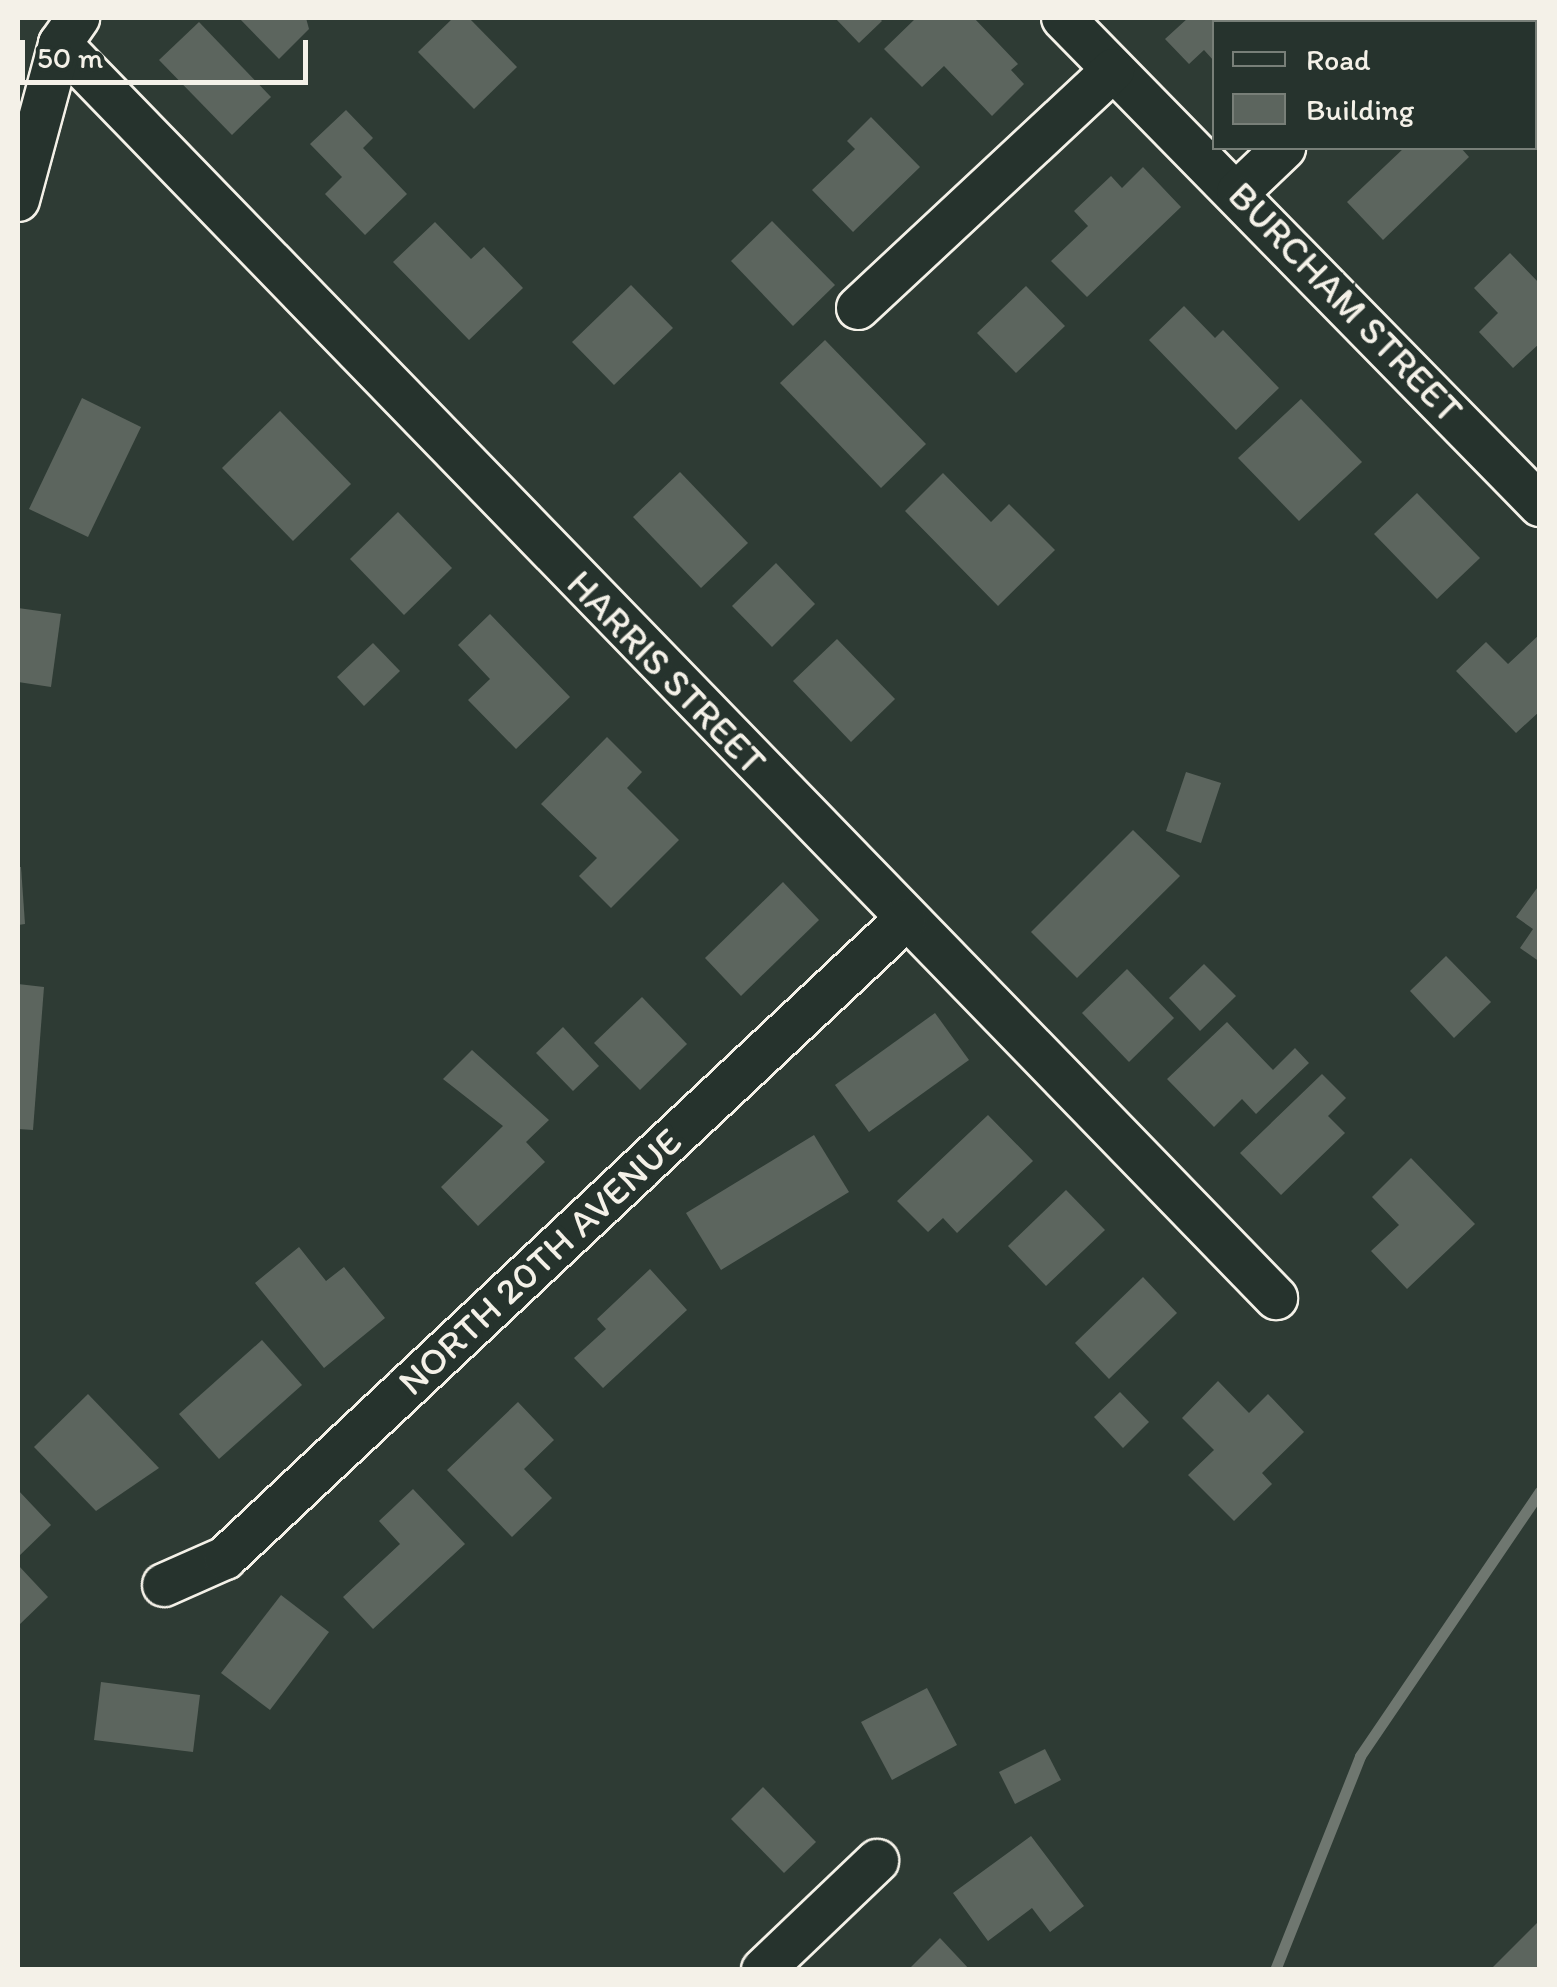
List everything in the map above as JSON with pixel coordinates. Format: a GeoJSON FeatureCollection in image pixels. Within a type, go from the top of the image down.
{"type":"FeatureCollection","features":[{"type":"Feature","properties":{"kind":"street","name":"BURCHAM STREET"},"geometry":{"type":"LineString","coordinates":[[1063,18],[1537,496]]}},
{"type":"Feature","properties":{"kind":"street"},"geometry":{"type":"LineString","coordinates":[[18,200],[69,31]]}},
{"type":"Feature","properties":{"kind":"street","name":"HARRIS STREET"},"geometry":{"type":"LineString","coordinates":[[69,31],[905,920],[1276,1298]]}},
{"type":"Feature","properties":{"kind":"street"},"geometry":{"type":"LineString","coordinates":[[858,308],[1113,70]]}},
{"type":"Feature","properties":{"kind":"street"},"geometry":{"type":"LineString","coordinates":[[1238,192],[1282,150]]}},
{"type":"Feature","properties":{"kind":"street","name":"NORTH 20TH AVENUE"},"geometry":{"type":"LineString","coordinates":[[164,1585],[225,1558],[905,920]]}},
{"type":"Feature","properties":{"kind":"street"},"geometry":{"type":"LineString","coordinates":[[762,1970],[876,1861]]}},
{"type":"Feature","properties":{"kind":"building"},"geometry":{"type":"Polygon","coordinates":[[[239,18],[306,18],[309,29],[279,59],[239,18]]]}},
{"type":"Feature","properties":{"kind":"building"},"geometry":{"type":"Polygon","coordinates":[[[453,18],[469,18],[517,67],[474,109],[418,52],[453,18]]]}},
{"type":"Feature","properties":{"kind":"building"},"geometry":{"type":"Polygon","coordinates":[[[835,18],[879,18],[882,21],[859,43],[835,18]]]}},
{"type":"Feature","properties":{"kind":"building"},"geometry":{"type":"Polygon","coordinates":[[[916,18],[974,18],[1018,64],[1011,70],[1024,84],[992,116],[944,66],[922,87],[884,49],[916,18]]]}},
{"type":"Feature","properties":{"kind":"building"},"geometry":{"type":"Polygon","coordinates":[[[1188,18],[1309,18],[1212,20],[1212,59],[1204,50],[1189,64],[1165,39],[1188,18]]]}},
{"type":"Feature","properties":{"kind":"building"},"geometry":{"type":"Polygon","coordinates":[[[199,22],[271,97],[232,135],[159,60],[199,22]]]}},
{"type":"Feature","properties":{"kind":"building"},"geometry":{"type":"Polygon","coordinates":[[[1540,29],[1537,94],[1537,32],[1540,29]]]}},
{"type":"Feature","properties":{"kind":"building"},"geometry":{"type":"Polygon","coordinates":[[[346,110],[373,138],[363,148],[407,194],[365,235],[325,194],[342,177],[310,144],[346,110]]]}},
{"type":"Feature","properties":{"kind":"building"},"geometry":{"type":"Polygon","coordinates":[[[871,117],[920,167],[853,232],[812,190],[855,149],[847,141],[871,117]]]}},
{"type":"Feature","properties":{"kind":"building"},"geometry":{"type":"Polygon","coordinates":[[[1402,150],[1463,150],[1469,157],[1383,240],[1347,202],[1402,150]]]}},
{"type":"Feature","properties":{"kind":"building"},"geometry":{"type":"Polygon","coordinates":[[[1143,167],[1181,207],[1087,297],[1051,261],[1088,226],[1074,211],[1111,176],[1122,188],[1143,167]]]}},
{"type":"Feature","properties":{"kind":"building"},"geometry":{"type":"Polygon","coordinates":[[[772,221],[835,285],[793,326],[731,261],[772,221]]]}},
{"type":"Feature","properties":{"kind":"building"},"geometry":{"type":"Polygon","coordinates":[[[435,222],[471,259],[484,247],[523,288],[469,340],[393,262],[435,222]]]}},
{"type":"Feature","properties":{"kind":"building"},"geometry":{"type":"Polygon","coordinates":[[[1510,253],[1540,284],[1540,343],[1513,368],[1479,332],[1498,313],[1474,288],[1510,253]]]}},
{"type":"Feature","properties":{"kind":"building"},"geometry":{"type":"Polygon","coordinates":[[[631,285],[673,328],[614,385],[572,342],[631,285]]]}},
{"type":"Feature","properties":{"kind":"building"},"geometry":{"type":"Polygon","coordinates":[[[1026,286],[1065,326],[1016,373],[977,333],[1026,286]]]}},
{"type":"Feature","properties":{"kind":"building"},"geometry":{"type":"Polygon","coordinates":[[[1184,306],[1215,338],[1223,330],[1279,388],[1236,430],[1149,340],[1184,306]]]}},
{"type":"Feature","properties":{"kind":"building"},"geometry":{"type":"Polygon","coordinates":[[[825,340],[926,444],[881,488],[780,383],[825,340]]]}},
{"type":"Feature","properties":{"kind":"building"},"geometry":{"type":"Polygon","coordinates":[[[82,398],[141,427],[88,537],[29,509],[82,398]]]}},
{"type":"Feature","properties":{"kind":"building"},"geometry":{"type":"Polygon","coordinates":[[[1301,399],[1362,462],[1299,521],[1238,458],[1301,399]]]}},
{"type":"Feature","properties":{"kind":"building"},"geometry":{"type":"Polygon","coordinates":[[[280,411],[351,484],[293,541],[222,468],[280,411]]]}},
{"type":"Feature","properties":{"kind":"building"},"geometry":{"type":"Polygon","coordinates":[[[680,472],[748,543],[701,588],[633,517],[680,472]]]}},
{"type":"Feature","properties":{"kind":"building"},"geometry":{"type":"Polygon","coordinates":[[[943,473],[991,522],[1009,504],[1055,550],[998,606],[905,511],[943,473]]]}},
{"type":"Feature","properties":{"kind":"building"},"geometry":{"type":"Polygon","coordinates":[[[1417,493],[1480,558],[1437,599],[1374,534],[1417,493]]]}},
{"type":"Feature","properties":{"kind":"building"},"geometry":{"type":"Polygon","coordinates":[[[398,512],[452,568],[404,615],[350,559],[398,512]]]}},
{"type":"Feature","properties":{"kind":"building"},"geometry":{"type":"Polygon","coordinates":[[[776,563],[815,604],[772,647],[732,606],[776,563]]]}},
{"type":"Feature","properties":{"kind":"building"},"geometry":{"type":"Polygon","coordinates":[[[18,608],[61,614],[51,687],[18,682],[18,608]]]}},
{"type":"Feature","properties":{"kind":"building"},"geometry":{"type":"Polygon","coordinates":[[[490,614],[570,697],[516,749],[468,700],[490,679],[458,645],[490,614]]]}},
{"type":"Feature","properties":{"kind":"building"},"geometry":{"type":"Polygon","coordinates":[[[1540,634],[1540,711],[1516,733],[1456,671],[1486,642],[1508,664],[1540,634]]]}},
{"type":"Feature","properties":{"kind":"building"},"geometry":{"type":"Polygon","coordinates":[[[837,639],[895,699],[851,742],[793,681],[837,639]]]}},
{"type":"Feature","properties":{"kind":"building"},"geometry":{"type":"Polygon","coordinates":[[[373,643],[400,671],[364,706],[337,677],[373,643]]]}},
{"type":"Feature","properties":{"kind":"building"},"geometry":{"type":"Polygon","coordinates":[[[607,737],[642,772],[627,788],[679,840],[611,908],[579,876],[597,858],[541,804],[607,737]]]}},
{"type":"Feature","properties":{"kind":"building"},"geometry":{"type":"Polygon","coordinates":[[[1186,772],[1221,783],[1201,843],[1166,831],[1186,772]]]}},
{"type":"Feature","properties":{"kind":"building"},"geometry":{"type":"Polygon","coordinates":[[[1133,830],[1180,876],[1077,978],[1031,932],[1133,830]]]}},
{"type":"Feature","properties":{"kind":"building"},"geometry":{"type":"Polygon","coordinates":[[[18,867],[25,924],[18,925],[18,867]]]}},
{"type":"Feature","properties":{"kind":"building"},"geometry":{"type":"Polygon","coordinates":[[[783,882],[819,920],[741,996],[705,958],[783,882]]]}},
{"type":"Feature","properties":{"kind":"building"},"geometry":{"type":"Polygon","coordinates":[[[1540,884],[1540,962],[1520,948],[1533,929],[1516,917],[1540,884]]]}},
{"type":"Feature","properties":{"kind":"building"},"geometry":{"type":"Polygon","coordinates":[[[1446,956],[1491,1002],[1454,1038],[1410,991],[1446,956]]]}},
{"type":"Feature","properties":{"kind":"building"},"geometry":{"type":"Polygon","coordinates":[[[1204,964],[1236,996],[1200,1031],[1169,998],[1204,964]]]}},
{"type":"Feature","properties":{"kind":"building"},"geometry":{"type":"Polygon","coordinates":[[[1127,969],[1174,1018],[1129,1062],[1082,1013],[1127,969]]]}},
{"type":"Feature","properties":{"kind":"building"},"geometry":{"type":"Polygon","coordinates":[[[18,984],[44,987],[33,1130],[18,1129],[18,984]]]}},
{"type":"Feature","properties":{"kind":"building"},"geometry":{"type":"Polygon","coordinates":[[[642,997],[687,1044],[640,1090],[594,1043],[642,997]]]}},
{"type":"Feature","properties":{"kind":"building"},"geometry":{"type":"Polygon","coordinates":[[[935,1013],[969,1060],[869,1132],[835,1085],[935,1013]]]}},
{"type":"Feature","properties":{"kind":"building"},"geometry":{"type":"Polygon","coordinates":[[[1227,1022],[1273,1070],[1295,1048],[1309,1063],[1256,1114],[1242,1099],[1214,1127],[1167,1079],[1227,1022]]]}},
{"type":"Feature","properties":{"kind":"building"},"geometry":{"type":"Polygon","coordinates":[[[563,1027],[599,1066],[573,1091],[536,1053],[563,1027]]]}},
{"type":"Feature","properties":{"kind":"building"},"geometry":{"type":"Polygon","coordinates":[[[472,1050],[549,1120],[526,1142],[545,1162],[478,1226],[441,1187],[503,1126],[443,1079],[472,1050]]]}},
{"type":"Feature","properties":{"kind":"building"},"geometry":{"type":"Polygon","coordinates":[[[1322,1074],[1346,1098],[1328,1116],[1345,1133],[1281,1195],[1240,1153],[1322,1074]]]}},
{"type":"Feature","properties":{"kind":"building"},"geometry":{"type":"Polygon","coordinates":[[[988,1115],[1033,1161],[957,1233],[943,1218],[928,1232],[897,1201],[988,1115]]]}},
{"type":"Feature","properties":{"kind":"building"},"geometry":{"type":"Polygon","coordinates":[[[814,1135],[849,1192],[721,1270],[686,1213],[814,1135]]]}},
{"type":"Feature","properties":{"kind":"building"},"geometry":{"type":"Polygon","coordinates":[[[1411,1158],[1475,1224],[1407,1289],[1371,1251],[1399,1225],[1372,1197],[1411,1158]]]}},
{"type":"Feature","properties":{"kind":"building"},"geometry":{"type":"Polygon","coordinates":[[[1066,1190],[1105,1230],[1046,1286],[1008,1246],[1066,1190]]]}},
{"type":"Feature","properties":{"kind":"building"},"geometry":{"type":"Polygon","coordinates":[[[299,1247],[326,1281],[344,1267],[385,1318],[324,1368],[255,1283],[299,1247]]]}},
{"type":"Feature","properties":{"kind":"building"},"geometry":{"type":"Polygon","coordinates":[[[650,1269],[687,1310],[603,1388],[574,1358],[606,1329],[597,1319],[650,1269]]]}},
{"type":"Feature","properties":{"kind":"building"},"geometry":{"type":"Polygon","coordinates":[[[1143,1277],[1177,1313],[1109,1379],[1075,1343],[1143,1277]]]}},
{"type":"Feature","properties":{"kind":"building"},"geometry":{"type":"Polygon","coordinates":[[[262,1340],[302,1385],[219,1459],[179,1414],[262,1340]]]}},
{"type":"Feature","properties":{"kind":"building"},"geometry":{"type":"Polygon","coordinates":[[[1218,1381],[1249,1413],[1268,1394],[1304,1432],[1262,1473],[1272,1484],[1234,1521],[1188,1475],[1214,1450],[1182,1418],[1218,1381]]]}},
{"type":"Feature","properties":{"kind":"building"},"geometry":{"type":"Polygon","coordinates":[[[1120,1392],[1149,1422],[1123,1448],[1094,1417],[1120,1392]]]}},
{"type":"Feature","properties":{"kind":"building"},"geometry":{"type":"Polygon","coordinates":[[[88,1394],[159,1468],[96,1511],[34,1447],[88,1394]]]}},
{"type":"Feature","properties":{"kind":"building"},"geometry":{"type":"Polygon","coordinates":[[[518,1402],[554,1440],[524,1469],[552,1498],[512,1537],[447,1470],[518,1402]]]}},
{"type":"Feature","properties":{"kind":"building"},"geometry":{"type":"Polygon","coordinates":[[[413,1489],[465,1544],[373,1629],[343,1597],[400,1544],[379,1521],[413,1489]]]}},
{"type":"Feature","properties":{"kind":"building"},"geometry":{"type":"Polygon","coordinates":[[[18,1490],[51,1525],[18,1557],[18,1490]]]}},
{"type":"Feature","properties":{"kind":"building"},"geometry":{"type":"Polygon","coordinates":[[[18,1565],[48,1597],[18,1626],[18,1565]]]}},
{"type":"Feature","properties":{"kind":"building"},"geometry":{"type":"Polygon","coordinates":[[[281,1595],[329,1632],[270,1710],[221,1673],[281,1595]]]}},
{"type":"Feature","properties":{"kind":"building"},"geometry":{"type":"Polygon","coordinates":[[[101,1682],[200,1695],[193,1752],[94,1740],[101,1682]]]}},
{"type":"Feature","properties":{"kind":"building"},"geometry":{"type":"Polygon","coordinates":[[[927,1688],[957,1745],[892,1780],[861,1722],[927,1688]]]}},
{"type":"Feature","properties":{"kind":"building"},"geometry":{"type":"Polygon","coordinates":[[[1045,1749],[1061,1780],[1015,1804],[999,1772],[1045,1749]]]}},
{"type":"Feature","properties":{"kind":"building"},"geometry":{"type":"Polygon","coordinates":[[[763,1787],[816,1842],[784,1873],[731,1819],[763,1787]]]}},
{"type":"Feature","properties":{"kind":"building"},"geometry":{"type":"Polygon","coordinates":[[[1031,1836],[1084,1906],[1050,1932],[1032,1908],[988,1941],[953,1893],[1031,1836]]]}},
{"type":"Feature","properties":{"kind":"building"},"geometry":{"type":"Polygon","coordinates":[[[1540,1920],[1540,1970],[1490,1970],[1540,1920]]]}},
{"type":"Feature","properties":{"kind":"building"},"geometry":{"type":"Polygon","coordinates":[[[940,1938],[970,1970],[908,1970],[940,1938]]]}},
{"type":"Feature","properties":{"kind":"waterway"},"geometry":{"type":"LineString","coordinates":[[1275,1970],[1360,1756],[1540,1491]]}}]}
